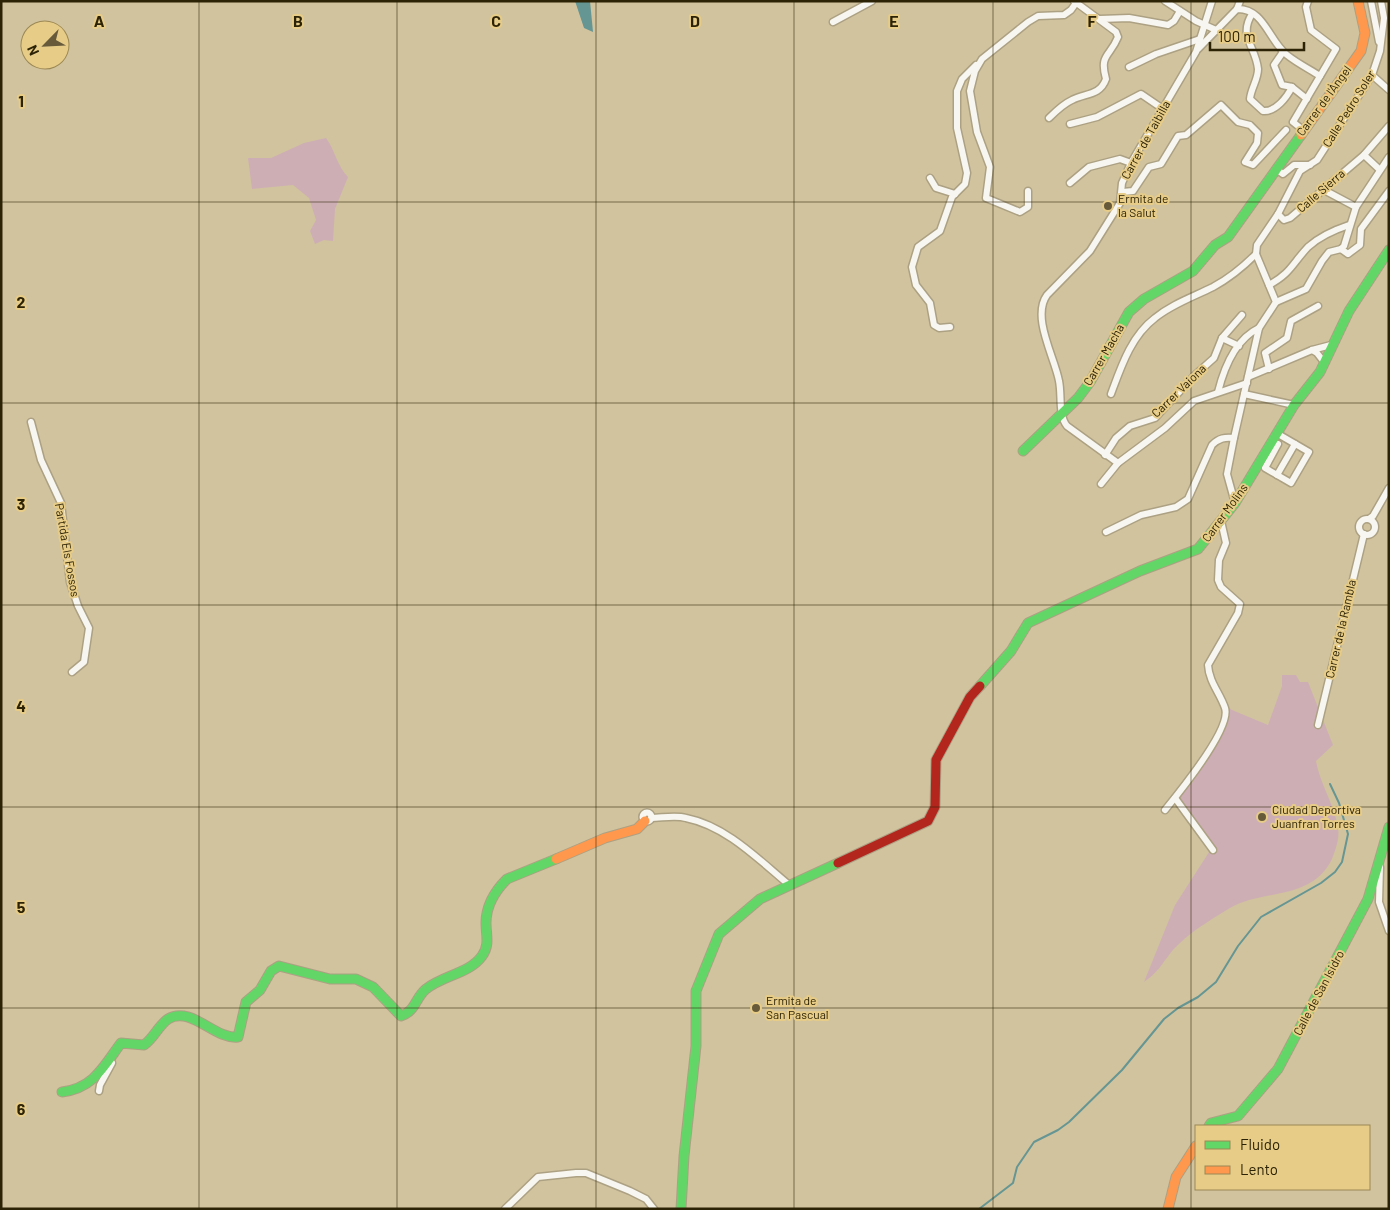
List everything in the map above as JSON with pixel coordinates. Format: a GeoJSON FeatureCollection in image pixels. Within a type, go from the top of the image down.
{"type":"FeatureCollection","features":[{"type":"Feature","properties":{"kind":"street"},"geometry":{"type":"LineString","coordinates":[[833,22],[872,1]]}},
{"type":"Feature","properties":{"kind":"street"},"geometry":{"type":"LineString","coordinates":[[1165,1],[1196,21],[1216,30]]}},
{"type":"Feature","properties":{"kind":"street"},"geometry":{"type":"LineString","coordinates":[[1196,52],[1212,1]]}},
{"type":"Feature","properties":{"kind":"street"},"geometry":{"type":"LineString","coordinates":[[1196,52],[1237,9],[1240,1]]}},
{"type":"Feature","properties":{"kind":"street"},"geometry":{"type":"LineString","coordinates":[[1303,130],[1293,122],[1336,49],[1311,30],[1306,7],[1308,1]]}},
{"type":"Feature","properties":{"kind":"street","name":"Carrer de l'Àngel"},"geometry":{"type":"LineString","coordinates":[[1193,272],[1215,245],[1228,237],[1364,45],[1363,23],[1358,1]]}},
{"type":"Feature","properties":{"kind":"street"},"geometry":{"type":"LineString","coordinates":[[1371,1],[1380,51]]}},
{"type":"Feature","properties":{"kind":"street"},"geometry":{"type":"LineString","coordinates":[[1381,1],[1384,18]]}},
{"type":"Feature","properties":{"kind":"street"},"geometry":{"type":"LineString","coordinates":[[950,327],[939,328],[934,325],[930,303],[916,285],[912,267],[918,247],[940,231],[954,194],[966,184],[967,173],[957,128],[958,84],[982,59],[1034,18],[1044,15],[1064,15],[1071,10],[1075,2],[1100,19],[1118,35],[1117,40],[1103,58],[1105,83],[1096,92],[1074,98],[1049,118]]}},
{"type":"Feature","properties":{"kind":"street"},"geometry":{"type":"LineString","coordinates":[[1384,18],[1389,8]]}},
{"type":"Feature","properties":{"kind":"street"},"geometry":{"type":"LineString","coordinates":[[1237,9],[1246,9],[1261,20],[1283,52],[1320,76]]}},
{"type":"Feature","properties":{"kind":"street"},"geometry":{"type":"LineString","coordinates":[[1100,19],[1129,18],[1168,25],[1174,21],[1180,10]]}},
{"type":"Feature","properties":{"kind":"street"},"geometry":{"type":"LineString","coordinates":[[1252,14],[1246,24],[1246,30],[1257,61],[1258,72],[1250,99],[1263,111],[1269,111],[1282,102],[1292,87]]}},
{"type":"Feature","properties":{"kind":"street","name":"Calle Pedro Soler"},"geometry":{"type":"LineString","coordinates":[[1278,214],[1300,172],[1317,160],[1372,75],[1380,51],[1384,18]]}},
{"type":"Feature","properties":{"kind":"street"},"geometry":{"type":"LineString","coordinates":[[1130,67],[1156,54],[1200,39]]}},
{"type":"Feature","properties":{"kind":"street","name":"Carrer de Taibilla"},"geometry":{"type":"LineString","coordinates":[[1063,414],[1060,382],[1044,332],[1042,304],[1046,295],[1090,251],[1120,203],[1123,192],[1122,183],[1131,163],[1196,52]]}},
{"type":"Feature","properties":{"kind":"street"},"geometry":{"type":"LineString","coordinates":[[1283,52],[1274,65],[1282,85],[1292,87],[1307,99]]}},
{"type":"Feature","properties":{"kind":"street"},"geometry":{"type":"LineString","coordinates":[[982,59],[975,71],[970,91],[977,132],[990,167],[986,198],[1024,212],[1028,208],[1028,191]]}},
{"type":"Feature","properties":{"kind":"street"},"geometry":{"type":"LineString","coordinates":[[1372,75],[1389,90]]}},
{"type":"Feature","properties":{"kind":"street"},"geometry":{"type":"LineString","coordinates":[[1070,124],[1097,117],[1141,94],[1163,109]]}},
{"type":"Feature","properties":{"kind":"street"},"geometry":{"type":"LineString","coordinates":[[1123,192],[1133,191],[1149,167],[1161,164],[1178,136],[1186,135],[1221,105],[1238,122],[1250,125],[1258,133],[1257,142],[1245,162],[1254,165],[1286,130]]}},
{"type":"Feature","properties":{"kind":"street","name":"Calle Sierra"},"geometry":{"type":"LineString","coordinates":[[1278,214],[1284,220],[1290,218],[1364,155],[1389,126]]}},
{"type":"Feature","properties":{"kind":"street"},"geometry":{"type":"LineString","coordinates":[[1364,155],[1380,170]]}},
{"type":"Feature","properties":{"kind":"street"},"geometry":{"type":"LineString","coordinates":[[1235,503],[1227,474],[1259,328],[1276,302],[1306,289],[1329,252],[1341,249],[1346,242],[1356,207],[1389,157]]}},
{"type":"Feature","properties":{"kind":"street"},"geometry":{"type":"LineString","coordinates":[[1070,183],[1089,167],[1120,159],[1131,163]]}},
{"type":"Feature","properties":{"kind":"street"},"geometry":{"type":"LineString","coordinates":[[1276,169],[1283,174],[1294,165],[1310,165]]}},
{"type":"Feature","properties":{"kind":"street"},"geometry":{"type":"LineString","coordinates":[[930,178],[936,188],[954,194]]}},
{"type":"Feature","properties":{"kind":"street"},"geometry":{"type":"LineString","coordinates":[[1324,190],[1356,207]]}},
{"type":"Feature","properties":{"kind":"street"},"geometry":{"type":"LineString","coordinates":[[1341,249],[1348,254],[1360,245],[1361,229],[1389,191]]}},
{"type":"Feature","properties":{"kind":"street"},"geometry":{"type":"LineString","coordinates":[[1276,302],[1256,254],[1257,245],[1278,214]]}},
{"type":"Feature","properties":{"kind":"street"},"geometry":{"type":"LineString","coordinates":[[1269,285],[1285,276],[1308,247],[1326,234],[1350,225]]}},
{"type":"Feature","properties":{"kind":"street","name":"Carrer Molins"},"geometry":{"type":"LineString","coordinates":[[680,1209],[696,1046],[696,991],[719,934],[760,899],[788,884],[889,841],[928,821],[935,807],[936,760],[947,736],[970,697],[1010,651],[1028,623],[1140,571],[1198,549],[1235,503],[1278,434],[1294,404],[1320,372],[1331,344],[1349,311],[1389,250]]}},
{"type":"Feature","properties":{"kind":"street","name":"Carrer Macha"},"geometry":{"type":"LineString","coordinates":[[1111,394],[1125,358],[1139,334],[1154,318],[1182,300],[1214,286],[1256,254]]}},
{"type":"Feature","properties":{"kind":"street","name":"Carrer Macha"},"geometry":{"type":"LineString","coordinates":[[1024,451],[1063,414],[1090,382],[1129,312],[1144,299],[1193,272]]}},
{"type":"Feature","properties":{"kind":"street"},"geometry":{"type":"LineString","coordinates":[[1268,369],[1265,353],[1287,338],[1291,321],[1318,306]]}},
{"type":"Feature","properties":{"kind":"street","name":"Carrer Vaiona"},"geometry":{"type":"LineString","coordinates":[[1105,455],[1116,438],[1130,426],[1155,418],[1195,375],[1214,358],[1222,338],[1242,315]]}},
{"type":"Feature","properties":{"kind":"street","name":"Carrer Vaiona"},"geometry":{"type":"LineString","coordinates":[[1218,392],[1227,363],[1251,332],[1259,328]]}},
{"type":"Feature","properties":{"kind":"street"},"geometry":{"type":"LineString","coordinates":[[1222,338],[1239,346]]}},
{"type":"Feature","properties":{"kind":"street","name":"Carrer Vaiona"},"geometry":{"type":"LineString","coordinates":[[1101,484],[1118,463],[1165,428],[1194,400],[1218,392],[1312,350],[1331,344]]}},
{"type":"Feature","properties":{"kind":"street"},"geometry":{"type":"LineString","coordinates":[[1312,350],[1324,362]]}},
{"type":"Feature","properties":{"kind":"street"},"geometry":{"type":"LineString","coordinates":[[1244,394],[1294,404]]}},
{"type":"Feature","properties":{"kind":"street"},"geometry":{"type":"LineString","coordinates":[[1063,414],[1063,421],[1066,426],[1118,463]]}},
{"type":"Feature","properties":{"kind":"street","name":"Partida Els Fossos"},"geometry":{"type":"LineString","coordinates":[[31,422],[41,460],[61,503],[70,582],[78,606],[89,628],[84,662],[72,672]]}},
{"type":"Feature","properties":{"kind":"street"},"geometry":{"type":"LineString","coordinates":[[1278,434],[1309,452],[1290,484],[1265,467],[1278,444]]}},
{"type":"Feature","properties":{"kind":"street"},"geometry":{"type":"LineString","coordinates":[[1106,532],[1142,515],[1176,507],[1188,499],[1212,444],[1225,437],[1234,438]]}},
{"type":"Feature","properties":{"kind":"street"},"geometry":{"type":"LineString","coordinates":[[1276,475],[1295,444]]}},
{"type":"Feature","properties":{"kind":"street"},"geometry":{"type":"LineString","coordinates":[[1372,520],[1363,520],[1360,524],[1359,529],[1364,534],[1374,531],[1372,520],[1389,488]]}},
{"type":"Feature","properties":{"kind":"street"},"geometry":{"type":"LineString","coordinates":[[1165,810],[1193,776],[1226,718],[1226,709],[1208,673],[1208,666],[1238,613],[1240,604],[1220,587],[1218,580],[1219,560],[1226,543],[1221,521]]}},
{"type":"Feature","properties":{"kind":"street","name":"Carrer de la Rambla"},"geometry":{"type":"LineString","coordinates":[[1318,725],[1364,534]]}},
{"type":"Feature","properties":{"kind":"street"},"geometry":{"type":"LineString","coordinates":[[1175,798],[1213,850]]}},
{"type":"Feature","properties":{"kind":"street"},"geometry":{"type":"LineString","coordinates":[[99,1091],[114,1051],[121,1043],[138,1046],[145,1045],[160,1025],[179,1015],[203,1022],[226,1038],[238,1037],[246,1002],[260,990],[271,971],[279,966],[330,979],[356,979],[373,987],[401,1016],[408,1015],[416,1008],[424,990],[476,962],[486,950],[488,944],[485,914],[487,906],[498,886],[507,879],[605,838],[637,829],[648,820],[685,817],[720,831],[737,842],[788,884]]}},
{"type":"Feature","properties":{"kind":"street","name":"Calle de San Isidro"},"geometry":{"type":"LineString","coordinates":[[1210,1125],[1211,1123],[1238,1116],[1278,1069],[1368,900],[1389,827]]}},
{"type":"Feature","properties":{"kind":"street"},"geometry":{"type":"LineString","coordinates":[[1380,856],[1379,902],[1389,931]]}},
{"type":"Feature","properties":{"kind":"street"},"geometry":{"type":"LineString","coordinates":[[62,1092],[78,1089],[112,1059]]}},
{"type":"Feature","properties":{"kind":"street"},"geometry":{"type":"LineString","coordinates":[[1168,1209],[1176,1177],[1195,1148]]}},
{"type":"Feature","properties":{"kind":"street"},"geometry":{"type":"LineString","coordinates":[[505,1209],[538,1176],[586,1173],[646,1199],[654,1209]]}},
{"type":"Feature","properties":{"kind":"shaded area"},"geometry":{"type":"Polygon","coordinates":[[[326,138],[341,168],[348,177],[335,209],[333,241],[324,240],[315,244],[310,231],[316,220],[309,198],[293,185],[252,189],[248,158],[271,158],[304,143],[326,138]]]}},
{"type":"Feature","properties":{"kind":"shaded area","name":"Ciudad Deportiva Juanfran Torres"},"geometry":{"type":"Polygon","coordinates":[[[1282,675],[1296,675],[1300,682],[1308,682],[1333,745],[1316,761],[1337,821],[1338,840],[1332,859],[1323,872],[1312,882],[1286,892],[1243,902],[1204,924],[1185,938],[1156,972],[1144,982],[1175,905],[1213,846],[1178,799],[1180,794],[1193,782],[1193,777],[1216,742],[1225,705],[1232,710],[1268,725],[1282,686],[1282,675]]]}},
{"type":"Feature","properties":{"kind":"water"},"geometry":{"type":"Polygon","coordinates":[[[575,1],[590,1],[593,32],[584,28],[575,1]]]}},
{"type":"Feature","properties":{"kind":"waterway"},"geometry":{"type":"LineString","coordinates":[[979,1209],[1013,1183],[1017,1167],[1034,1142],[1069,1122],[1122,1070],[1164,1019],[1178,1008],[1198,997],[1216,982],[1238,946],[1261,917],[1321,883],[1335,872],[1342,862],[1348,834],[1339,803],[1330,784]]}},
{"type":"Feature","properties":{"kind":"traffic: fast"},"geometry":{"type":"LineString","coordinates":[[1023,451],[1078,398],[1090,382],[1129,312],[1144,299],[1193,271],[1215,245],[1228,237],[1301,135]]}},
{"type":"Feature","properties":{"kind":"traffic: fast"},"geometry":{"type":"LineString","coordinates":[[980,686],[1011,651],[1028,623],[1140,571],[1198,549],[1235,503],[1294,405],[1320,372],[1349,311],[1389,250]]}},
{"type":"Feature","properties":{"kind":"traffic: fast"},"geometry":{"type":"LineString","coordinates":[[1210,1125],[1211,1123],[1238,1116],[1278,1069],[1368,899],[1389,827]]}},
{"type":"Feature","properties":{"kind":"traffic: fast"},"geometry":{"type":"LineString","coordinates":[[62,1092],[73,1090],[90,1081],[103,1068],[121,1043],[144,1045],[168,1019],[177,1016],[194,1019],[229,1037],[238,1037],[246,1002],[260,990],[271,971],[279,966],[330,979],[356,979],[373,987],[401,1016],[406,1014],[413,1008],[426,989],[440,980],[470,967],[482,956],[487,944],[486,916],[489,904],[495,893],[507,879],[556,859]]}},
{"type":"Feature","properties":{"kind":"traffic: fast"},"geometry":{"type":"LineString","coordinates":[[681,1209],[684,1156],[696,1046],[696,991],[719,934],[760,899],[838,863]]}},
{"type":"Feature","properties":{"kind":"traffic: slow"},"geometry":{"type":"LineString","coordinates":[[1301,135],[1361,51],[1365,33],[1358,1]]}},
{"type":"Feature","properties":{"kind":"traffic: slow"},"geometry":{"type":"LineString","coordinates":[[556,859],[605,838],[637,829],[645,821]]}},
{"type":"Feature","properties":{"kind":"traffic: slow"},"geometry":{"type":"LineString","coordinates":[[1168,1209],[1176,1177],[1195,1148]]}},
{"type":"Feature","properties":{"kind":"traffic: jam"},"geometry":{"type":"LineString","coordinates":[[838,863],[928,821],[935,807],[936,760],[970,697],[980,686]]}},
{"type":"Feature","properties":{"kind":"place","name":"Ermita de la Salut"},"geometry":{"type":"Point","coordinates":[1108,206]}},
{"type":"Feature","properties":{"kind":"place","name":"Ciudad Deportiva Juanfran Torres"},"geometry":{"type":"Point","coordinates":[1262,817]}},
{"type":"Feature","properties":{"kind":"place","name":"Ermita de San Pascual"},"geometry":{"type":"Point","coordinates":[756,1008]}}]}
